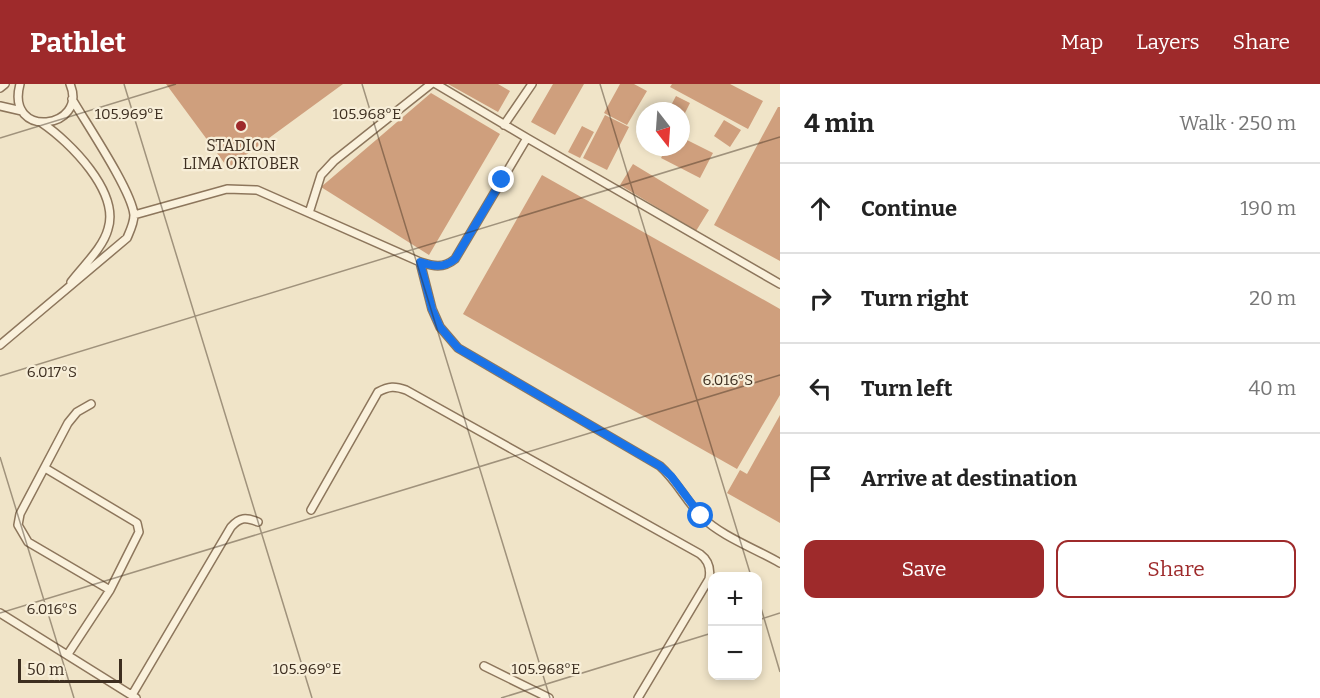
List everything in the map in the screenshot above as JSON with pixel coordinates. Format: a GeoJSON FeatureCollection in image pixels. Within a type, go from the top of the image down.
{"type":"FeatureCollection","features":[{"type":"Feature","properties":{"kind":"lane"},"geometry":{"type":"LineString","coordinates":[[0,88],[5,84]]}},
{"type":"Feature","properties":{"kind":"lane"},"geometry":{"type":"LineString","coordinates":[[20,84],[17,94],[22,111]]}},
{"type":"Feature","properties":{"kind":"lane"},"geometry":{"type":"LineString","coordinates":[[0,345],[127,238],[132,226],[134,215],[124,189],[72,99],[70,84]]}},
{"type":"Feature","properties":{"kind":"lane"},"geometry":{"type":"LineString","coordinates":[[309,213],[321,175],[327,168],[431,84]]}},
{"type":"Feature","properties":{"kind":"lane"},"geometry":{"type":"LineString","coordinates":[[436,84],[780,284]]}},
{"type":"Feature","properties":{"kind":"lane"},"geometry":{"type":"LineString","coordinates":[[504,125],[532,84]]}},
{"type":"Feature","properties":{"kind":"lane"},"geometry":{"type":"LineString","coordinates":[[42,123],[54,121],[63,116],[69,109],[72,99]]}},
{"type":"Feature","properties":{"kind":"lane"},"geometry":{"type":"LineString","coordinates":[[0,106],[22,111],[64,139],[96,179],[108,200],[111,214],[103,241],[60,296]]}},
{"type":"Feature","properties":{"kind":"lane"},"geometry":{"type":"LineString","coordinates":[[134,215],[227,189],[257,190],[420,262],[439,266],[449,264],[455,259],[527,138]]}},
{"type":"Feature","properties":{"kind":"lane"},"geometry":{"type":"LineString","coordinates":[[420,262],[432,309],[440,327],[458,348],[660,466],[671,476],[701,516],[712,525],[780,563]]}},
{"type":"Feature","properties":{"kind":"lane"},"geometry":{"type":"LineString","coordinates":[[311,510],[378,392],[395,386],[406,390],[700,554],[710,568],[709,579],[638,698]]}},
{"type":"Feature","properties":{"kind":"lane"},"geometry":{"type":"LineString","coordinates":[[92,404],[70,419],[18,519],[18,525],[28,542],[110,590]]}},
{"type":"Feature","properties":{"kind":"lane"},"geometry":{"type":"LineString","coordinates":[[45,468],[137,523],[139,532],[110,590],[68,654]]}},
{"type":"Feature","properties":{"kind":"lane"},"geometry":{"type":"LineString","coordinates":[[0,613],[134,697],[231,527],[239,519],[248,518],[258,522]]}},
{"type":"Feature","properties":{"kind":"lane"},"geometry":{"type":"LineString","coordinates":[[484,666],[549,698]]}},
{"type":"Feature","properties":{"kind":"building","name":"STADION LIMA OKTOBER"},"geometry":{"type":"Polygon","coordinates":[[[166,84],[343,84],[228,168],[166,84]]]}},
{"type":"Feature","properties":{"kind":"building"},"geometry":{"type":"Polygon","coordinates":[[[448,84],[498,84],[510,91],[498,112],[448,84]]]}},
{"type":"Feature","properties":{"kind":"building"},"geometry":{"type":"Polygon","coordinates":[[[553,84],[584,84],[555,135],[531,122],[553,84]]]}},
{"type":"Feature","properties":{"kind":"building"},"geometry":{"type":"Polygon","coordinates":[[[620,84],[634,84],[647,91],[641,102],[636,102],[636,110],[627,125],[604,113],[620,84]]]}},
{"type":"Feature","properties":{"kind":"building"},"geometry":{"type":"Polygon","coordinates":[[[672,84],[730,84],[763,101],[748,129],[670,87],[672,84]]]}},
{"type":"Feature","properties":{"kind":"building"},"geometry":{"type":"Polygon","coordinates":[[[431,93],[500,134],[429,255],[321,187],[431,93]]]}},
{"type":"Feature","properties":{"kind":"building"},"geometry":{"type":"Polygon","coordinates":[[[676,96],[688,102],[673,102],[676,96]]]}},
{"type":"Feature","properties":{"kind":"building"},"geometry":{"type":"Polygon","coordinates":[[[780,107],[780,261],[714,225],[780,107]]]}},
{"type":"Feature","properties":{"kind":"building"},"geometry":{"type":"Polygon","coordinates":[[[605,115],[629,127],[607,170],[583,158],[605,115]]]}},
{"type":"Feature","properties":{"kind":"building"},"geometry":{"type":"Polygon","coordinates":[[[724,120],[741,130],[730,147],[714,136],[724,120]]]}},
{"type":"Feature","properties":{"kind":"building"},"geometry":{"type":"Polygon","coordinates":[[[582,126],[594,132],[580,158],[568,152],[582,126]]]}},
{"type":"Feature","properties":{"kind":"building"},"geometry":{"type":"Polygon","coordinates":[[[690,142],[713,153],[700,178],[661,158],[662,156],[690,156],[690,142]]]}},
{"type":"Feature","properties":{"kind":"building"},"geometry":{"type":"Polygon","coordinates":[[[633,164],[709,210],[696,231],[620,185],[633,164]]]}},
{"type":"Feature","properties":{"kind":"building"},"geometry":{"type":"Polygon","coordinates":[[[542,175],[780,309],[780,395],[737,469],[463,314],[542,175]]]}},
{"type":"Feature","properties":{"kind":"building"},"geometry":{"type":"Polygon","coordinates":[[[780,415],[780,523],[727,493],[740,470],[747,474],[780,415]]]}},
{"type":"Feature","properties":{"kind":"place","name":"STADION LIMA OKTOBER"},"geometry":{"type":"Point","coordinates":[241,126]}},
{"type":"Feature","properties":{"kind":"route"},"geometry":{"type":"LineString","coordinates":[[502,180],[455,259],[449,264],[439,266],[420,262],[432,309],[440,327],[458,348],[660,466],[671,476],[701,516]]}}]}
